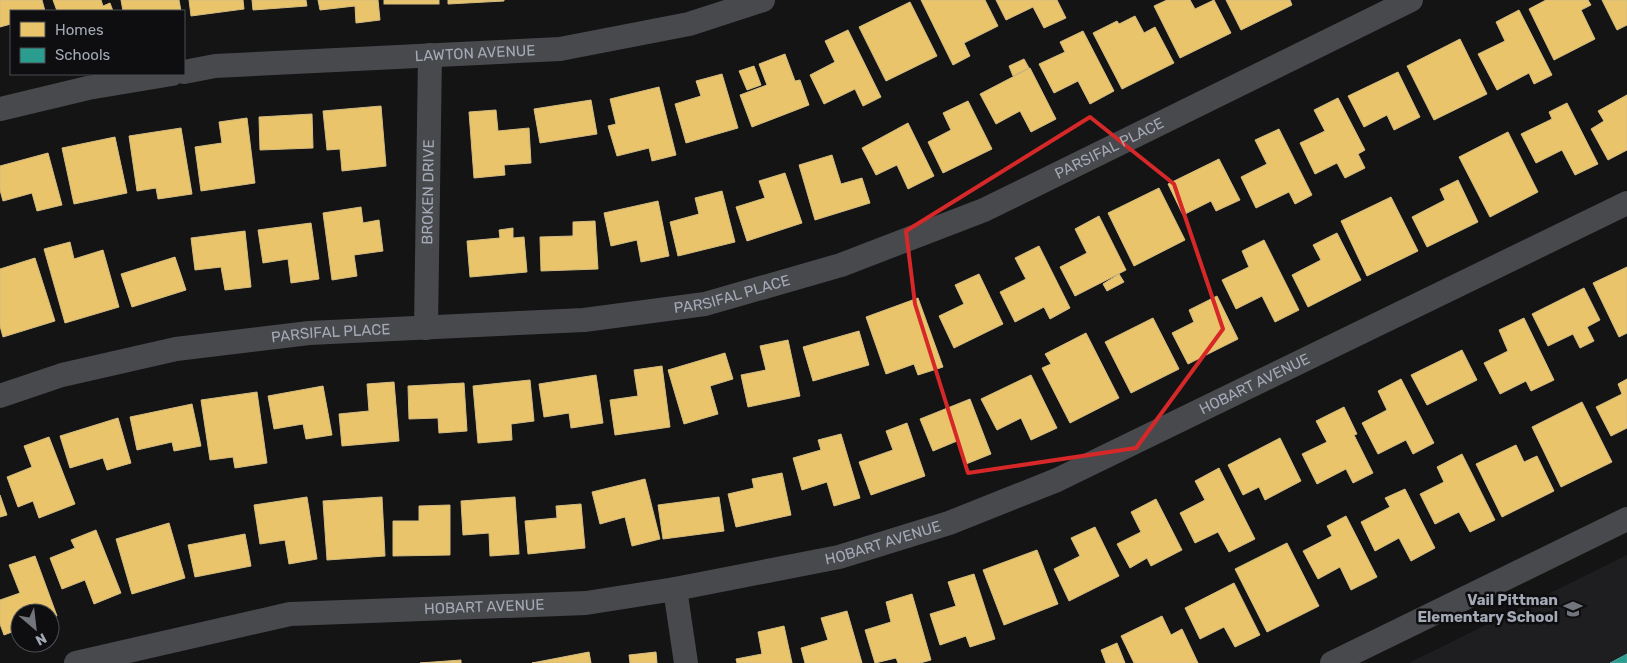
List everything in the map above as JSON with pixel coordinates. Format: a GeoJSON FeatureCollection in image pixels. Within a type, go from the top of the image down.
{"type":"FeatureCollection","features":[{"type":"Feature","properties":{"kind":"street","name":"LAWTON AVENUE"},"geometry":{"type":"LineString","coordinates":[[185,72],[215,66],[560,49],[688,24],[763,0]]}},
{"type":"Feature","properties":{"kind":"street","name":"PARSIFAL PLACE"},"geometry":{"type":"LineString","coordinates":[[0,396],[62,375],[176,349],[309,333],[584,320],[705,304],[841,265],[984,210],[1411,0]]}},
{"type":"Feature","properties":{"kind":"street","name":"BROKEN DRIVE"},"geometry":{"type":"LineString","coordinates":[[426,328],[430,55]]}},
{"type":"Feature","properties":{"kind":"street"},"geometry":{"type":"LineString","coordinates":[[0,109],[88,88],[166,75]]}},
{"type":"Feature","properties":{"kind":"street","name":"HOBART AVENUE"},"geometry":{"type":"LineString","coordinates":[[76,663],[290,614],[586,603],[675,589],[839,557],[949,523],[1057,480],[1627,202]]}},
{"type":"Feature","properties":{"kind":"street"},"geometry":{"type":"LineString","coordinates":[[1332,663],[1627,519]]}},
{"type":"Feature","properties":{"kind":"street"},"geometry":{"type":"LineString","coordinates":[[675,589],[686,663]]}},
{"type":"Feature","properties":{"kind":"highlighted area"},"geometry":{"type":"Polygon","coordinates":[[[1090,117],[1174,184],[1223,329],[1136,448],[968,473],[915,304],[906,231],[1090,117]]]}},
{"type":"Feature","properties":{"kind":"shaded area","name":"Vail Pittman Elementary School"},"geometry":{"type":"Polygon","coordinates":[[[1627,555],[1627,663],[1409,663],[1627,555]]]}},
{"type":"Feature","properties":{"kind":"building: Homes"},"geometry":{"type":"Polygon","coordinates":[[[0,0],[42,0],[45,10],[10,10],[10,24],[0,27],[0,0]]]}},
{"type":"Feature","properties":{"kind":"building: Homes"},"geometry":{"type":"Polygon","coordinates":[[[53,0],[101,0],[103,6],[110,3],[113,10],[57,10],[53,0]]]}},
{"type":"Feature","properties":{"kind":"building: Homes"},"geometry":{"type":"Polygon","coordinates":[[[121,0],[179,0],[181,10],[123,10],[121,0]]]}},
{"type":"Feature","properties":{"kind":"building: Homes"},"geometry":{"type":"Polygon","coordinates":[[[189,0],[243,0],[244,9],[191,16],[189,0]]]}},
{"type":"Feature","properties":{"kind":"building: Homes"},"geometry":{"type":"Polygon","coordinates":[[[252,0],[306,0],[307,6],[253,10],[252,0]]]}},
{"type":"Feature","properties":{"kind":"building: Homes"},"geometry":{"type":"Polygon","coordinates":[[[318,0],[378,0],[380,20],[356,23],[355,6],[320,10],[318,0]]]}},
{"type":"Feature","properties":{"kind":"building: Homes"},"geometry":{"type":"Polygon","coordinates":[[[384,0],[439,0],[439,4],[384,4],[384,0]]]}},
{"type":"Feature","properties":{"kind":"building: Homes"},"geometry":{"type":"Polygon","coordinates":[[[448,0],[504,0],[504,1],[448,4],[448,0]]]}},
{"type":"Feature","properties":{"kind":"building: Homes"},"geometry":{"type":"Polygon","coordinates":[[[921,0],[985,0],[998,26],[964,43],[970,56],[953,65],[921,0]]]}},
{"type":"Feature","properties":{"kind":"building: Homes"},"geometry":{"type":"Polygon","coordinates":[[[996,0],[1057,0],[1066,18],[1044,28],[1033,7],[1006,20],[996,0]]]}},
{"type":"Feature","properties":{"kind":"building: Homes"},"geometry":{"type":"Polygon","coordinates":[[[1167,0],[1190,0],[1195,9],[1214,0],[1231,33],[1180,58],[1154,6],[1167,0]]]}},
{"type":"Feature","properties":{"kind":"building: Homes"},"geometry":{"type":"Polygon","coordinates":[[[1226,0],[1290,0],[1292,5],[1241,30],[1226,0]]]}},
{"type":"Feature","properties":{"kind":"building: Homes"},"geometry":{"type":"Polygon","coordinates":[[[1546,0],[1588,0],[1591,5],[1581,10],[1595,39],[1554,60],[1529,9],[1546,0]]]}},
{"type":"Feature","properties":{"kind":"building: Homes"},"geometry":{"type":"Polygon","coordinates":[[[1602,0],[1627,0],[1627,25],[1617,30],[1602,0]]]}},
{"type":"Feature","properties":{"kind":"building: Homes"},"geometry":{"type":"Polygon","coordinates":[[[910,2],[937,56],[886,81],[859,27],[910,2]]]}},
{"type":"Feature","properties":{"kind":"building: Homes"},"geometry":{"type":"Polygon","coordinates":[[[1519,10],[1552,75],[1534,84],[1529,73],[1497,90],[1478,54],[1505,41],[1496,22],[1519,10]]]}},
{"type":"Feature","properties":{"kind":"building: Homes"},"geometry":{"type":"Polygon","coordinates":[[[1135,16],[1144,33],[1155,27],[1174,63],[1122,89],[1093,33],[1117,21],[1119,24],[1135,16]]]}},
{"type":"Feature","properties":{"kind":"building: Homes"},"geometry":{"type":"Polygon","coordinates":[[[848,30],[881,97],[863,106],[855,89],[824,104],[810,75],[835,62],[825,41],[848,30]]]}},
{"type":"Feature","properties":{"kind":"building: Homes"},"geometry":{"type":"Polygon","coordinates":[[[1083,31],[1114,91],[1090,104],[1078,81],[1054,93],[1039,64],[1065,52],[1060,42],[1083,31]]]}},
{"type":"Feature","properties":{"kind":"building: Homes"},"geometry":{"type":"Polygon","coordinates":[[[1460,39],[1487,94],[1434,120],[1407,66],[1460,39]]]}},
{"type":"Feature","properties":{"kind":"building: Homes"},"geometry":{"type":"Polygon","coordinates":[[[785,54],[795,81],[800,80],[809,105],[752,127],[740,95],[767,85],[759,64],[785,54]]]}},
{"type":"Feature","properties":{"kind":"building: Homes"},"geometry":{"type":"Polygon","coordinates":[[[1024,59],[1029,68],[1013,76],[1009,66],[1024,59]]]}},
{"type":"Feature","properties":{"kind":"building: Homes"},"geometry":{"type":"Polygon","coordinates":[[[754,66],[761,85],[747,90],[739,71],[754,66]]]}},
{"type":"Feature","properties":{"kind":"building: Homes"},"geometry":{"type":"Polygon","coordinates":[[[1030,68],[1056,119],[1031,132],[1020,111],[996,124],[980,94],[1030,68]]]}},
{"type":"Feature","properties":{"kind":"building: Homes"},"geometry":{"type":"Polygon","coordinates":[[[1398,72],[1420,117],[1394,130],[1387,115],[1364,127],[1348,96],[1398,72]]]}},
{"type":"Feature","properties":{"kind":"building: Homes"},"geometry":{"type":"Polygon","coordinates":[[[722,74],[738,128],[686,143],[675,104],[701,96],[696,81],[722,74]]]}},
{"type":"Feature","properties":{"kind":"building: Homes"},"geometry":{"type":"Polygon","coordinates":[[[659,87],[676,155],[652,161],[649,148],[617,156],[608,126],[616,124],[610,99],[659,87]]]}},
{"type":"Feature","properties":{"kind":"building: Homes"},"geometry":{"type":"Polygon","coordinates":[[[1627,95],[1627,150],[1608,160],[1591,129],[1604,121],[1598,111],[1627,95]]]}},
{"type":"Feature","properties":{"kind":"building: Homes"},"geometry":{"type":"Polygon","coordinates":[[[1338,98],[1365,150],[1358,154],[1365,168],[1345,178],[1337,163],[1315,174],[1300,143],[1325,131],[1314,110],[1338,98]]]}},
{"type":"Feature","properties":{"kind":"building: Homes"},"geometry":{"type":"Polygon","coordinates":[[[591,100],[597,134],[540,143],[534,109],[591,100]]]}},
{"type":"Feature","properties":{"kind":"building: Homes"},"geometry":{"type":"Polygon","coordinates":[[[968,101],[992,149],[943,173],[928,142],[951,130],[943,113],[968,101]]]}},
{"type":"Feature","properties":{"kind":"building: Homes"},"geometry":{"type":"Polygon","coordinates":[[[1567,103],[1598,164],[1575,175],[1562,150],[1536,163],[1521,134],[1552,119],[1549,112],[1567,103]]]}},
{"type":"Feature","properties":{"kind":"building: Homes"},"geometry":{"type":"Polygon","coordinates":[[[381,106],[386,166],[342,171],[340,149],[327,150],[323,111],[381,106]]]}},
{"type":"Feature","properties":{"kind":"building: Homes"},"geometry":{"type":"Polygon","coordinates":[[[496,110],[498,131],[529,128],[531,163],[504,165],[505,175],[474,178],[469,112],[496,110]]]}},
{"type":"Feature","properties":{"kind":"building: Homes"},"geometry":{"type":"Polygon","coordinates":[[[312,114],[313,148],[260,150],[259,117],[312,114]]]}},
{"type":"Feature","properties":{"kind":"building: Homes"},"geometry":{"type":"Polygon","coordinates":[[[247,118],[255,183],[201,191],[195,147],[222,143],[219,122],[247,118]]]}},
{"type":"Feature","properties":{"kind":"building: Homes"},"geometry":{"type":"Polygon","coordinates":[[[908,123],[934,176],[908,189],[897,165],[876,175],[862,148],[908,123]]]}},
{"type":"Feature","properties":{"kind":"building: Homes"},"geometry":{"type":"Polygon","coordinates":[[[181,128],[192,194],[158,199],[156,188],[137,191],[129,136],[181,128]]]}},
{"type":"Feature","properties":{"kind":"building: Homes"},"geometry":{"type":"Polygon","coordinates":[[[1279,129],[1312,195],[1295,204],[1289,192],[1256,208],[1241,177],[1267,164],[1255,140],[1279,129]]]}},
{"type":"Feature","properties":{"kind":"building: Homes"},"geometry":{"type":"Polygon","coordinates":[[[1508,132],[1538,192],[1490,217],[1459,157],[1508,132]]]}},
{"type":"Feature","properties":{"kind":"building: Homes"},"geometry":{"type":"Polygon","coordinates":[[[115,137],[127,193],[74,204],[62,148],[115,137]]]}},
{"type":"Feature","properties":{"kind":"building: Homes"},"geometry":{"type":"Polygon","coordinates":[[[48,153],[62,205],[37,211],[32,193],[3,201],[0,190],[0,166],[48,153]]]}},
{"type":"Feature","properties":{"kind":"building: Homes"},"geometry":{"type":"Polygon","coordinates":[[[832,155],[841,184],[862,178],[870,203],[815,220],[799,165],[832,155]]]}},
{"type":"Feature","properties":{"kind":"building: Homes"},"geometry":{"type":"Polygon","coordinates":[[[1219,159],[1240,200],[1216,211],[1211,201],[1183,215],[1168,184],[1219,159]]]}},
{"type":"Feature","properties":{"kind":"building: Homes"},"geometry":{"type":"Polygon","coordinates":[[[785,173],[802,223],[747,241],[736,207],[765,198],[759,181],[785,173]]]}},
{"type":"Feature","properties":{"kind":"building: Homes"},"geometry":{"type":"Polygon","coordinates":[[[1458,180],[1478,222],[1427,247],[1412,217],[1445,200],[1440,189],[1458,180]]]}},
{"type":"Feature","properties":{"kind":"building: Homes"},"geometry":{"type":"Polygon","coordinates":[[[1159,188],[1185,240],[1134,266],[1108,213],[1159,188]]]}},
{"type":"Feature","properties":{"kind":"building: Homes"},"geometry":{"type":"Polygon","coordinates":[[[722,191],[735,242],[678,256],[670,222],[699,214],[695,198],[722,191]]]}},
{"type":"Feature","properties":{"kind":"building: Homes"},"geometry":{"type":"Polygon","coordinates":[[[1391,197],[1418,251],[1367,276],[1341,221],[1391,197]]]}},
{"type":"Feature","properties":{"kind":"building: Homes"},"geometry":{"type":"Polygon","coordinates":[[[658,201],[669,256],[641,262],[637,240],[611,246],[604,213],[658,201]]]}},
{"type":"Feature","properties":{"kind":"building: Homes"},"geometry":{"type":"Polygon","coordinates":[[[361,207],[363,223],[379,220],[383,251],[354,255],[357,276],[332,280],[323,213],[361,207]]]}},
{"type":"Feature","properties":{"kind":"building: Homes"},"geometry":{"type":"Polygon","coordinates":[[[1099,216],[1126,270],[1075,296],[1060,267],[1087,253],[1075,229],[1099,216]]]}},
{"type":"Feature","properties":{"kind":"building: Homes"},"geometry":{"type":"Polygon","coordinates":[[[595,221],[598,269],[541,271],[540,237],[573,236],[573,222],[595,221]]]}},
{"type":"Feature","properties":{"kind":"building: Homes"},"geometry":{"type":"Polygon","coordinates":[[[311,223],[319,279],[291,283],[288,259],[263,263],[258,230],[311,223]]]}},
{"type":"Feature","properties":{"kind":"building: Homes"},"geometry":{"type":"Polygon","coordinates":[[[513,228],[513,238],[524,237],[527,272],[470,277],[467,241],[500,238],[499,230],[513,228]]]}},
{"type":"Feature","properties":{"kind":"building: Homes"},"geometry":{"type":"Polygon","coordinates":[[[245,231],[251,287],[225,290],[221,267],[195,270],[191,238],[245,231]]]}},
{"type":"Feature","properties":{"kind":"building: Homes"},"geometry":{"type":"Polygon","coordinates":[[[1337,233],[1361,280],[1308,307],[1292,275],[1321,260],[1313,245],[1337,233]]]}},
{"type":"Feature","properties":{"kind":"building: Homes"},"geometry":{"type":"Polygon","coordinates":[[[1264,240],[1299,310],[1275,322],[1262,296],[1236,309],[1222,280],[1249,267],[1242,251],[1264,240]]]}},
{"type":"Feature","properties":{"kind":"building: Homes"},"geometry":{"type":"Polygon","coordinates":[[[70,242],[74,259],[103,250],[119,307],[65,323],[44,249],[70,242]]]}},
{"type":"Feature","properties":{"kind":"building: Homes"},"geometry":{"type":"Polygon","coordinates":[[[1039,246],[1070,308],[1050,319],[1044,307],[1015,322],[1000,292],[1026,279],[1015,258],[1039,246]]]}},
{"type":"Feature","properties":{"kind":"building: Homes"},"geometry":{"type":"Polygon","coordinates":[[[175,257],[186,290],[132,307],[121,274],[175,257]]]}},
{"type":"Feature","properties":{"kind":"building: Homes"},"geometry":{"type":"Polygon","coordinates":[[[35,258],[55,321],[3,337],[0,326],[0,269],[35,258]]]}},
{"type":"Feature","properties":{"kind":"building: Homes"},"geometry":{"type":"Polygon","coordinates":[[[1627,267],[1627,333],[1619,337],[1593,283],[1627,267]]]}},
{"type":"Feature","properties":{"kind":"building: Homes"},"geometry":{"type":"Polygon","coordinates":[[[979,274],[1003,324],[954,348],[939,316],[964,304],[955,285],[979,274]]]}},
{"type":"Feature","properties":{"kind":"building: Homes"},"geometry":{"type":"Polygon","coordinates":[[[1119,274],[1124,282],[1107,291],[1103,284],[1119,274]]]}},
{"type":"Feature","properties":{"kind":"building: Homes"},"geometry":{"type":"Polygon","coordinates":[[[1584,288],[1600,320],[1587,327],[1594,341],[1580,348],[1573,334],[1548,346],[1532,314],[1584,288]]]}},
{"type":"Feature","properties":{"kind":"building: Homes"},"geometry":{"type":"Polygon","coordinates":[[[1217,296],[1238,339],[1188,364],[1172,333],[1194,322],[1189,310],[1217,296]]]}},
{"type":"Feature","properties":{"kind":"building: Homes"},"geometry":{"type":"Polygon","coordinates":[[[918,298],[943,367],[918,375],[914,364],[886,374],[866,317],[918,298]]]}},
{"type":"Feature","properties":{"kind":"building: Homes"},"geometry":{"type":"Polygon","coordinates":[[[1153,318],[1179,369],[1131,393],[1105,342],[1153,318]]]}},
{"type":"Feature","properties":{"kind":"building: Homes"},"geometry":{"type":"Polygon","coordinates":[[[1524,318],[1554,380],[1531,391],[1526,381],[1500,394],[1484,363],[1508,351],[1499,330],[1524,318]]]}},
{"type":"Feature","properties":{"kind":"building: Homes"},"geometry":{"type":"Polygon","coordinates":[[[859,331],[869,365],[813,381],[803,347],[859,331]]]}},
{"type":"Feature","properties":{"kind":"building: Homes"},"geometry":{"type":"Polygon","coordinates":[[[1086,333],[1119,398],[1070,423],[1042,368],[1051,364],[1045,354],[1086,333]]]}},
{"type":"Feature","properties":{"kind":"building: Homes"},"geometry":{"type":"Polygon","coordinates":[[[788,340],[800,396],[748,407],[741,375],[766,370],[760,346],[788,340]]]}},
{"type":"Feature","properties":{"kind":"building: Homes"},"geometry":{"type":"Polygon","coordinates":[[[1462,350],[1477,380],[1427,405],[1411,375],[1462,350]]]}},
{"type":"Feature","properties":{"kind":"building: Homes"},"geometry":{"type":"Polygon","coordinates":[[[725,353],[733,379],[710,386],[718,414],[684,424],[668,370],[725,353]]]}},
{"type":"Feature","properties":{"kind":"building: Homes"},"geometry":{"type":"Polygon","coordinates":[[[662,366],[670,427],[615,435],[610,400],[638,396],[634,370],[662,366]]]}},
{"type":"Feature","properties":{"kind":"building: Homes"},"geometry":{"type":"Polygon","coordinates":[[[596,375],[603,423],[571,428],[569,413],[544,417],[539,384],[596,375]]]}},
{"type":"Feature","properties":{"kind":"building: Homes"},"geometry":{"type":"Polygon","coordinates":[[[1031,375],[1057,428],[1031,440],[1021,418],[997,430],[981,399],[1031,375]]]}},
{"type":"Feature","properties":{"kind":"building: Homes"},"geometry":{"type":"Polygon","coordinates":[[[1401,379],[1434,443],[1413,454],[1406,440],[1378,454],[1362,423],[1387,410],[1378,391],[1401,379]]]}},
{"type":"Feature","properties":{"kind":"building: Homes"},"geometry":{"type":"Polygon","coordinates":[[[1627,379],[1627,428],[1611,436],[1596,407],[1622,394],[1618,384],[1627,379]]]}},
{"type":"Feature","properties":{"kind":"building: Homes"},"geometry":{"type":"Polygon","coordinates":[[[530,380],[534,421],[511,424],[512,440],[478,443],[473,386],[530,380]]]}},
{"type":"Feature","properties":{"kind":"building: Homes"},"geometry":{"type":"Polygon","coordinates":[[[394,382],[399,441],[342,446],[339,414],[369,411],[367,384],[394,382]]]}},
{"type":"Feature","properties":{"kind":"building: Homes"},"geometry":{"type":"Polygon","coordinates":[[[464,383],[467,431],[439,433],[438,418],[409,419],[408,386],[464,383]]]}},
{"type":"Feature","properties":{"kind":"building: Homes"},"geometry":{"type":"Polygon","coordinates":[[[323,386],[332,435],[306,439],[303,424],[274,429],[268,396],[323,386]]]}},
{"type":"Feature","properties":{"kind":"building: Homes"},"geometry":{"type":"Polygon","coordinates":[[[257,392],[267,463],[235,468],[233,457],[210,460],[201,400],[257,392]]]}},
{"type":"Feature","properties":{"kind":"building: Homes"},"geometry":{"type":"Polygon","coordinates":[[[970,399],[991,454],[966,464],[957,441],[933,451],[920,419],[970,399]]]}},
{"type":"Feature","properties":{"kind":"building: Homes"},"geometry":{"type":"Polygon","coordinates":[[[1582,402],[1612,462],[1561,487],[1532,427],[1582,402]]]}},
{"type":"Feature","properties":{"kind":"building: Homes"},"geometry":{"type":"Polygon","coordinates":[[[192,404],[201,446],[174,451],[172,442],[137,450],[130,417],[192,404]]]}},
{"type":"Feature","properties":{"kind":"building: Homes"},"geometry":{"type":"Polygon","coordinates":[[[1344,407],[1357,434],[1354,435],[1373,473],[1353,483],[1346,469],[1317,484],[1302,454],[1327,442],[1316,421],[1344,407]]]}},
{"type":"Feature","properties":{"kind":"building: Homes"},"geometry":{"type":"Polygon","coordinates":[[[118,418],[131,463],[107,470],[103,458],[70,468],[60,436],[118,418]]]}},
{"type":"Feature","properties":{"kind":"building: Homes"},"geometry":{"type":"Polygon","coordinates":[[[907,423],[925,476],[871,495],[859,462],[893,450],[886,431],[907,423]]]}},
{"type":"Feature","properties":{"kind":"building: Homes"},"geometry":{"type":"Polygon","coordinates":[[[841,434],[860,498],[834,506],[827,482],[802,490],[793,458],[821,450],[818,440],[841,434]]]}},
{"type":"Feature","properties":{"kind":"building: Homes"},"geometry":{"type":"Polygon","coordinates":[[[49,437],[75,504],[39,518],[33,501],[18,507],[7,477],[32,467],[24,446],[49,437]]]}},
{"type":"Feature","properties":{"kind":"building: Homes"},"geometry":{"type":"Polygon","coordinates":[[[1280,438],[1301,481],[1265,500],[1259,487],[1243,495],[1228,465],[1280,438]]]}},
{"type":"Feature","properties":{"kind":"building: Homes"},"geometry":{"type":"Polygon","coordinates":[[[1516,445],[1524,462],[1537,456],[1554,491],[1502,517],[1476,464],[1516,445]]]}},
{"type":"Feature","properties":{"kind":"building: Homes"},"geometry":{"type":"Polygon","coordinates":[[[1462,454],[1495,520],[1470,532],[1459,512],[1435,524],[1420,494],[1444,482],[1437,467],[1462,454]]]}},
{"type":"Feature","properties":{"kind":"building: Homes"},"geometry":{"type":"Polygon","coordinates":[[[1219,468],[1255,539],[1229,552],[1218,532],[1195,543],[1180,513],[1205,500],[1195,481],[1219,468]]]}},
{"type":"Feature","properties":{"kind":"building: Homes"},"geometry":{"type":"Polygon","coordinates":[[[782,473],[791,515],[736,527],[728,494],[754,488],[752,479],[782,473]]]}},
{"type":"Feature","properties":{"kind":"building: Homes"},"geometry":{"type":"Polygon","coordinates":[[[645,479],[660,539],[632,546],[625,517],[600,524],[592,492],[645,479]]]}},
{"type":"Feature","properties":{"kind":"building: Homes"},"geometry":{"type":"Polygon","coordinates":[[[1405,489],[1435,548],[1411,561],[1399,538],[1375,551],[1361,522],[1390,507],[1385,498],[1405,489]]]}},
{"type":"Feature","properties":{"kind":"building: Homes"},"geometry":{"type":"Polygon","coordinates":[[[0,495],[7,515],[0,517],[0,495]]]}},
{"type":"Feature","properties":{"kind":"building: Homes"},"geometry":{"type":"Polygon","coordinates":[[[307,497],[317,559],[289,564],[285,540],[260,544],[254,505],[307,497]]]}},
{"type":"Feature","properties":{"kind":"building: Homes"},"geometry":{"type":"Polygon","coordinates":[[[382,497],[385,556],[327,560],[323,501],[382,497]]]}},
{"type":"Feature","properties":{"kind":"building: Homes"},"geometry":{"type":"Polygon","coordinates":[[[515,497],[519,554],[490,556],[489,533],[463,535],[461,501],[515,497]]]}},
{"type":"Feature","properties":{"kind":"building: Homes"},"geometry":{"type":"Polygon","coordinates":[[[719,497],[724,531],[663,539],[658,505],[719,497]]]}},
{"type":"Feature","properties":{"kind":"building: Homes"},"geometry":{"type":"Polygon","coordinates":[[[1156,499],[1182,550],[1151,566],[1147,558],[1130,568],[1117,544],[1141,532],[1131,512],[1156,499]]]}},
{"type":"Feature","properties":{"kind":"building: Homes"},"geometry":{"type":"Polygon","coordinates":[[[581,504],[585,548],[528,554],[525,521],[557,518],[556,506],[581,504]]]}},
{"type":"Feature","properties":{"kind":"building: Homes"},"geometry":{"type":"Polygon","coordinates":[[[450,505],[450,555],[393,556],[393,521],[419,521],[419,506],[450,505]]]}},
{"type":"Feature","properties":{"kind":"building: Homes"},"geometry":{"type":"Polygon","coordinates":[[[1346,516],[1377,577],[1351,590],[1340,567],[1318,579],[1303,551],[1332,536],[1327,526],[1346,516]]]}},
{"type":"Feature","properties":{"kind":"building: Homes"},"geometry":{"type":"Polygon","coordinates":[[[169,523],[185,578],[132,594],[116,539],[169,523]]]}},
{"type":"Feature","properties":{"kind":"building: Homes"},"geometry":{"type":"Polygon","coordinates":[[[1095,527],[1119,576],[1069,601],[1054,569],[1080,556],[1071,538],[1095,527]]]}},
{"type":"Feature","properties":{"kind":"building: Homes"},"geometry":{"type":"Polygon","coordinates":[[[96,530],[121,593],[94,604],[85,580],[62,589],[50,558],[75,548],[71,540],[96,530]]]}},
{"type":"Feature","properties":{"kind":"building: Homes"},"geometry":{"type":"Polygon","coordinates":[[[245,534],[251,566],[195,577],[188,545],[245,534]]]}},
{"type":"Feature","properties":{"kind":"building: Homes"},"geometry":{"type":"Polygon","coordinates":[[[1287,543],[1319,606],[1267,632],[1235,569],[1287,543]]]}},
{"type":"Feature","properties":{"kind":"building: Homes"},"geometry":{"type":"Polygon","coordinates":[[[1037,550],[1058,604],[1004,625],[983,570],[1037,550]]]}},
{"type":"Feature","properties":{"kind":"building: Homes"},"geometry":{"type":"Polygon","coordinates":[[[35,556],[52,603],[10,603],[10,633],[4,635],[0,624],[0,600],[20,593],[9,565],[35,556]]]}},
{"type":"Feature","properties":{"kind":"building: Homes"},"geometry":{"type":"Polygon","coordinates":[[[974,574],[995,639],[970,647],[966,636],[940,645],[930,614],[956,606],[948,582],[974,574]]]}},
{"type":"Feature","properties":{"kind":"building: Homes"},"geometry":{"type":"Polygon","coordinates":[[[1234,583],[1260,635],[1235,647],[1224,627],[1200,639],[1185,608],[1234,583]]]}},
{"type":"Feature","properties":{"kind":"building: Homes"},"geometry":{"type":"Polygon","coordinates":[[[912,594],[931,660],[920,663],[898,663],[896,658],[875,663],[865,630],[891,622],[886,602],[912,594]]]}},
{"type":"Feature","properties":{"kind":"building: Homes"},"geometry":{"type":"Polygon","coordinates":[[[847,611],[862,663],[805,663],[801,648],[828,640],[821,618],[847,611]]]}},
{"type":"Feature","properties":{"kind":"building: Homes"},"geometry":{"type":"Polygon","coordinates":[[[1162,616],[1171,635],[1182,629],[1198,663],[1134,663],[1121,636],[1162,616]]]}},
{"type":"Feature","properties":{"kind":"building: Homes"},"geometry":{"type":"Polygon","coordinates":[[[784,626],[792,663],[737,663],[736,659],[762,654],[758,632],[784,626]]]}},
{"type":"Feature","properties":{"kind":"building: Homes"},"geometry":{"type":"Polygon","coordinates":[[[1117,643],[1125,663],[1106,663],[1101,650],[1117,643]]]}},
{"type":"Feature","properties":{"kind":"building: Homes"},"geometry":{"type":"Polygon","coordinates":[[[589,652],[591,663],[532,663],[589,652]]]}},
{"type":"Feature","properties":{"kind":"building: Homes"},"geometry":{"type":"Polygon","coordinates":[[[656,652],[657,663],[630,663],[629,655],[656,652]]]}},
{"type":"Feature","properties":{"kind":"building: Homes"},"geometry":{"type":"Polygon","coordinates":[[[461,660],[461,663],[420,663],[461,660]]]}},
{"type":"Feature","properties":{"kind":"building: Schools"},"geometry":{"type":"Polygon","coordinates":[[[1627,654],[1627,663],[1610,663],[1627,654]]]}},
{"type":"Feature","properties":{"kind":"place","name":"Vail Pittman Elementary School"},"geometry":{"type":"Point","coordinates":[1573,609]}}]}
